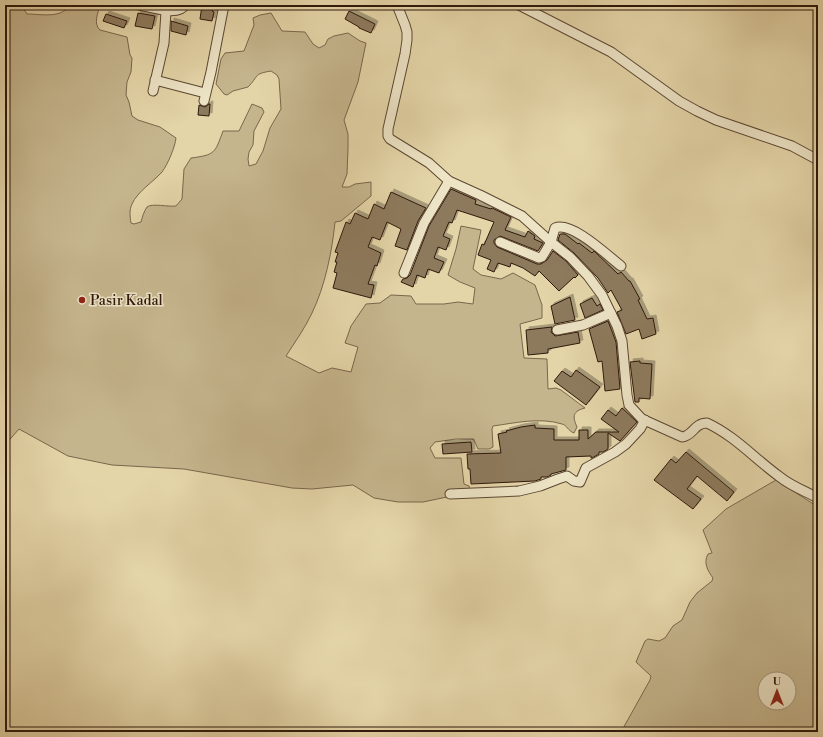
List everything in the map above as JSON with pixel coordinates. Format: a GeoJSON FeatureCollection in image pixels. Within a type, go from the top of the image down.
{"type":"FeatureCollection","features":[{"type":"Feature","properties":{"kind":"street"},"geometry":{"type":"LineString","coordinates":[[139,5],[166,11],[177,11],[182,9],[185,5]]}},
{"type":"Feature","properties":{"kind":"street"},"geometry":{"type":"LineString","coordinates":[[155,80],[205,97],[224,5]]}},
{"type":"Feature","properties":{"kind":"street"},"geometry":{"type":"LineString","coordinates":[[397,5],[405,25],[407,40],[388,129],[388,136],[394,143],[429,163],[449,181],[480,194],[522,216],[551,242],[570,256],[588,276],[602,295],[611,313],[622,342],[628,401],[633,411],[644,420],[682,437],[688,434],[697,425],[707,423],[722,431],[785,481],[818,498]]}},
{"type":"Feature","properties":{"kind":"street"},"geometry":{"type":"LineString","coordinates":[[519,5],[611,52],[679,101],[697,111],[716,120],[792,146],[818,160]]}},
{"type":"Feature","properties":{"kind":"street"},"geometry":{"type":"LineString","coordinates":[[153,91],[164,43],[166,11]]}},
{"type":"Feature","properties":{"kind":"street"},"geometry":{"type":"LineString","coordinates":[[404,273],[424,223],[449,181]]}},
{"type":"Feature","properties":{"kind":"street"},"geometry":{"type":"LineString","coordinates":[[500,242],[539,258],[542,257],[551,242],[554,228],[556,227],[572,230],[583,236],[621,266]]}},
{"type":"Feature","properties":{"kind":"street"},"geometry":{"type":"LineString","coordinates":[[557,330],[583,325],[611,313]]}},
{"type":"Feature","properties":{"kind":"street"},"geometry":{"type":"LineString","coordinates":[[450,494],[519,491],[540,486],[567,476],[574,482],[580,482],[586,468],[615,452],[626,444],[640,429],[644,420]]}},
{"type":"Feature","properties":{"kind":"shaded area"},"geometry":{"type":"Polygon","coordinates":[[[5,5],[23,5],[23,8],[27,14],[50,15],[61,12],[70,5],[100,5],[96,22],[98,28],[100,30],[127,37],[130,55],[132,58],[131,72],[127,82],[126,95],[132,116],[138,120],[160,127],[176,138],[173,151],[164,169],[138,195],[131,206],[130,218],[131,223],[134,224],[141,222],[145,210],[149,206],[176,206],[182,199],[184,169],[191,158],[205,156],[213,152],[223,131],[239,131],[252,104],[262,108],[264,112],[254,131],[253,145],[249,152],[249,166],[256,164],[263,151],[270,128],[281,109],[279,79],[277,75],[271,71],[261,73],[248,87],[233,91],[227,95],[224,94],[216,84],[221,59],[225,53],[244,51],[254,25],[253,18],[271,13],[282,31],[305,32],[313,44],[319,48],[325,45],[328,39],[348,33],[366,43],[358,82],[344,120],[348,134],[348,149],[347,174],[342,187],[371,182],[371,196],[341,221],[335,222],[330,257],[317,303],[300,335],[286,356],[319,373],[332,368],[351,372],[358,347],[345,343],[351,326],[366,304],[380,303],[391,295],[411,296],[416,304],[444,304],[458,302],[473,304],[475,288],[448,275],[461,226],[481,230],[473,269],[481,275],[501,279],[513,273],[535,285],[542,305],[542,318],[520,324],[524,358],[547,359],[548,389],[556,388],[561,390],[585,408],[576,412],[575,414],[574,420],[577,427],[574,433],[562,424],[545,421],[528,421],[493,426],[493,447],[489,449],[478,449],[473,439],[456,439],[435,442],[430,448],[435,458],[461,458],[464,484],[469,486],[471,496],[447,497],[423,502],[398,502],[374,498],[353,485],[312,489],[292,488],[184,469],[112,465],[68,456],[19,429],[5,445],[5,5]]]}},
{"type":"Feature","properties":{"kind":"shaded area"},"geometry":{"type":"Polygon","coordinates":[[[776,480],[818,507],[818,732],[621,732],[650,680],[651,676],[636,662],[645,641],[648,639],[659,641],[665,638],[673,626],[682,620],[690,602],[697,593],[712,581],[713,578],[708,570],[706,561],[708,554],[712,553],[703,530],[726,509],[776,480]]]}},
{"type":"Feature","properties":{"kind":"building"},"geometry":{"type":"Polygon","coordinates":[[[202,5],[213,5],[212,11],[214,12],[212,21],[200,19],[202,5]]]}},
{"type":"Feature","properties":{"kind":"building"},"geometry":{"type":"Polygon","coordinates":[[[349,11],[375,24],[371,33],[359,28],[345,19],[349,11]]]}},
{"type":"Feature","properties":{"kind":"building"},"geometry":{"type":"Polygon","coordinates":[[[138,13],[155,16],[152,29],[135,26],[138,13]]]}},
{"type":"Feature","properties":{"kind":"building"},"geometry":{"type":"Polygon","coordinates":[[[106,14],[127,21],[124,28],[103,21],[106,14]]]}},
{"type":"Feature","properties":{"kind":"building"},"geometry":{"type":"Polygon","coordinates":[[[171,21],[188,26],[186,35],[171,31],[171,21]]]}},
{"type":"Feature","properties":{"kind":"building"},"geometry":{"type":"Polygon","coordinates":[[[209,104],[209,116],[198,115],[199,105],[205,107],[209,104]]]}},
{"type":"Feature","properties":{"kind":"building"},"geometry":{"type":"Polygon","coordinates":[[[451,189],[476,200],[475,204],[491,209],[492,208],[511,217],[505,230],[525,237],[528,231],[535,236],[534,239],[543,243],[538,251],[500,236],[494,240],[497,247],[537,264],[541,264],[547,260],[553,251],[566,261],[578,275],[559,291],[539,271],[535,276],[523,268],[511,263],[510,267],[498,263],[494,272],[487,269],[491,260],[478,255],[494,222],[457,210],[452,223],[449,222],[443,236],[450,239],[446,250],[438,247],[434,258],[444,262],[439,273],[428,269],[425,278],[417,275],[413,287],[401,282],[410,275],[429,226],[451,189]]]}},
{"type":"Feature","properties":{"kind":"building"},"geometry":{"type":"Polygon","coordinates":[[[391,192],[426,208],[418,221],[407,250],[395,246],[401,229],[387,222],[380,240],[372,237],[368,247],[381,253],[377,266],[375,265],[368,284],[374,285],[371,298],[333,288],[337,273],[334,272],[338,253],[335,252],[346,222],[350,224],[355,213],[368,219],[374,204],[384,209],[391,192]]]}},
{"type":"Feature","properties":{"kind":"building"},"geometry":{"type":"Polygon","coordinates":[[[560,234],[565,234],[592,253],[594,251],[618,274],[621,272],[630,281],[640,299],[638,300],[647,319],[653,318],[656,334],[642,339],[639,329],[626,334],[617,312],[622,310],[611,290],[608,293],[598,278],[574,253],[558,240],[560,234]]]}},
{"type":"Feature","properties":{"kind":"building"},"geometry":{"type":"Polygon","coordinates":[[[570,297],[575,320],[555,324],[551,306],[570,297]]]}},
{"type":"Feature","properties":{"kind":"building"},"geometry":{"type":"Polygon","coordinates":[[[592,298],[597,306],[600,304],[603,310],[585,318],[580,304],[592,298]]]}},
{"type":"Feature","properties":{"kind":"building"},"geometry":{"type":"Polygon","coordinates":[[[608,321],[616,342],[620,389],[605,391],[602,361],[598,362],[589,329],[608,321]]]}},
{"type":"Feature","properties":{"kind":"building"},"geometry":{"type":"Polygon","coordinates":[[[552,327],[551,332],[555,336],[578,332],[580,343],[548,349],[548,353],[528,355],[526,330],[552,327]]]}},
{"type":"Feature","properties":{"kind":"building"},"geometry":{"type":"Polygon","coordinates":[[[640,361],[640,363],[652,364],[650,399],[639,398],[639,402],[635,402],[630,362],[640,361]]]}},
{"type":"Feature","properties":{"kind":"building"},"geometry":{"type":"Polygon","coordinates":[[[576,370],[600,387],[586,405],[554,381],[562,371],[571,377],[576,370]]]}},
{"type":"Feature","properties":{"kind":"building"},"geometry":{"type":"Polygon","coordinates":[[[622,408],[637,422],[620,441],[608,433],[608,449],[603,452],[599,452],[599,454],[592,458],[591,456],[566,457],[566,470],[551,474],[547,477],[541,477],[541,479],[535,481],[471,484],[467,454],[501,453],[498,434],[521,427],[535,425],[535,428],[554,429],[554,440],[579,440],[579,430],[588,430],[588,439],[596,432],[619,432],[601,419],[608,410],[616,416],[622,408]]]}},
{"type":"Feature","properties":{"kind":"building"},"geometry":{"type":"Polygon","coordinates":[[[471,442],[472,452],[443,454],[442,444],[471,442]]]}},
{"type":"Feature","properties":{"kind":"building"},"geometry":{"type":"Polygon","coordinates":[[[686,452],[734,492],[727,501],[697,476],[687,489],[701,499],[693,509],[654,480],[671,459],[676,463],[686,452]]]}},
{"type":"Feature","properties":{"kind":"place","name":"Pasir Kadal"},"geometry":{"type":"Point","coordinates":[82,300]}}]}
